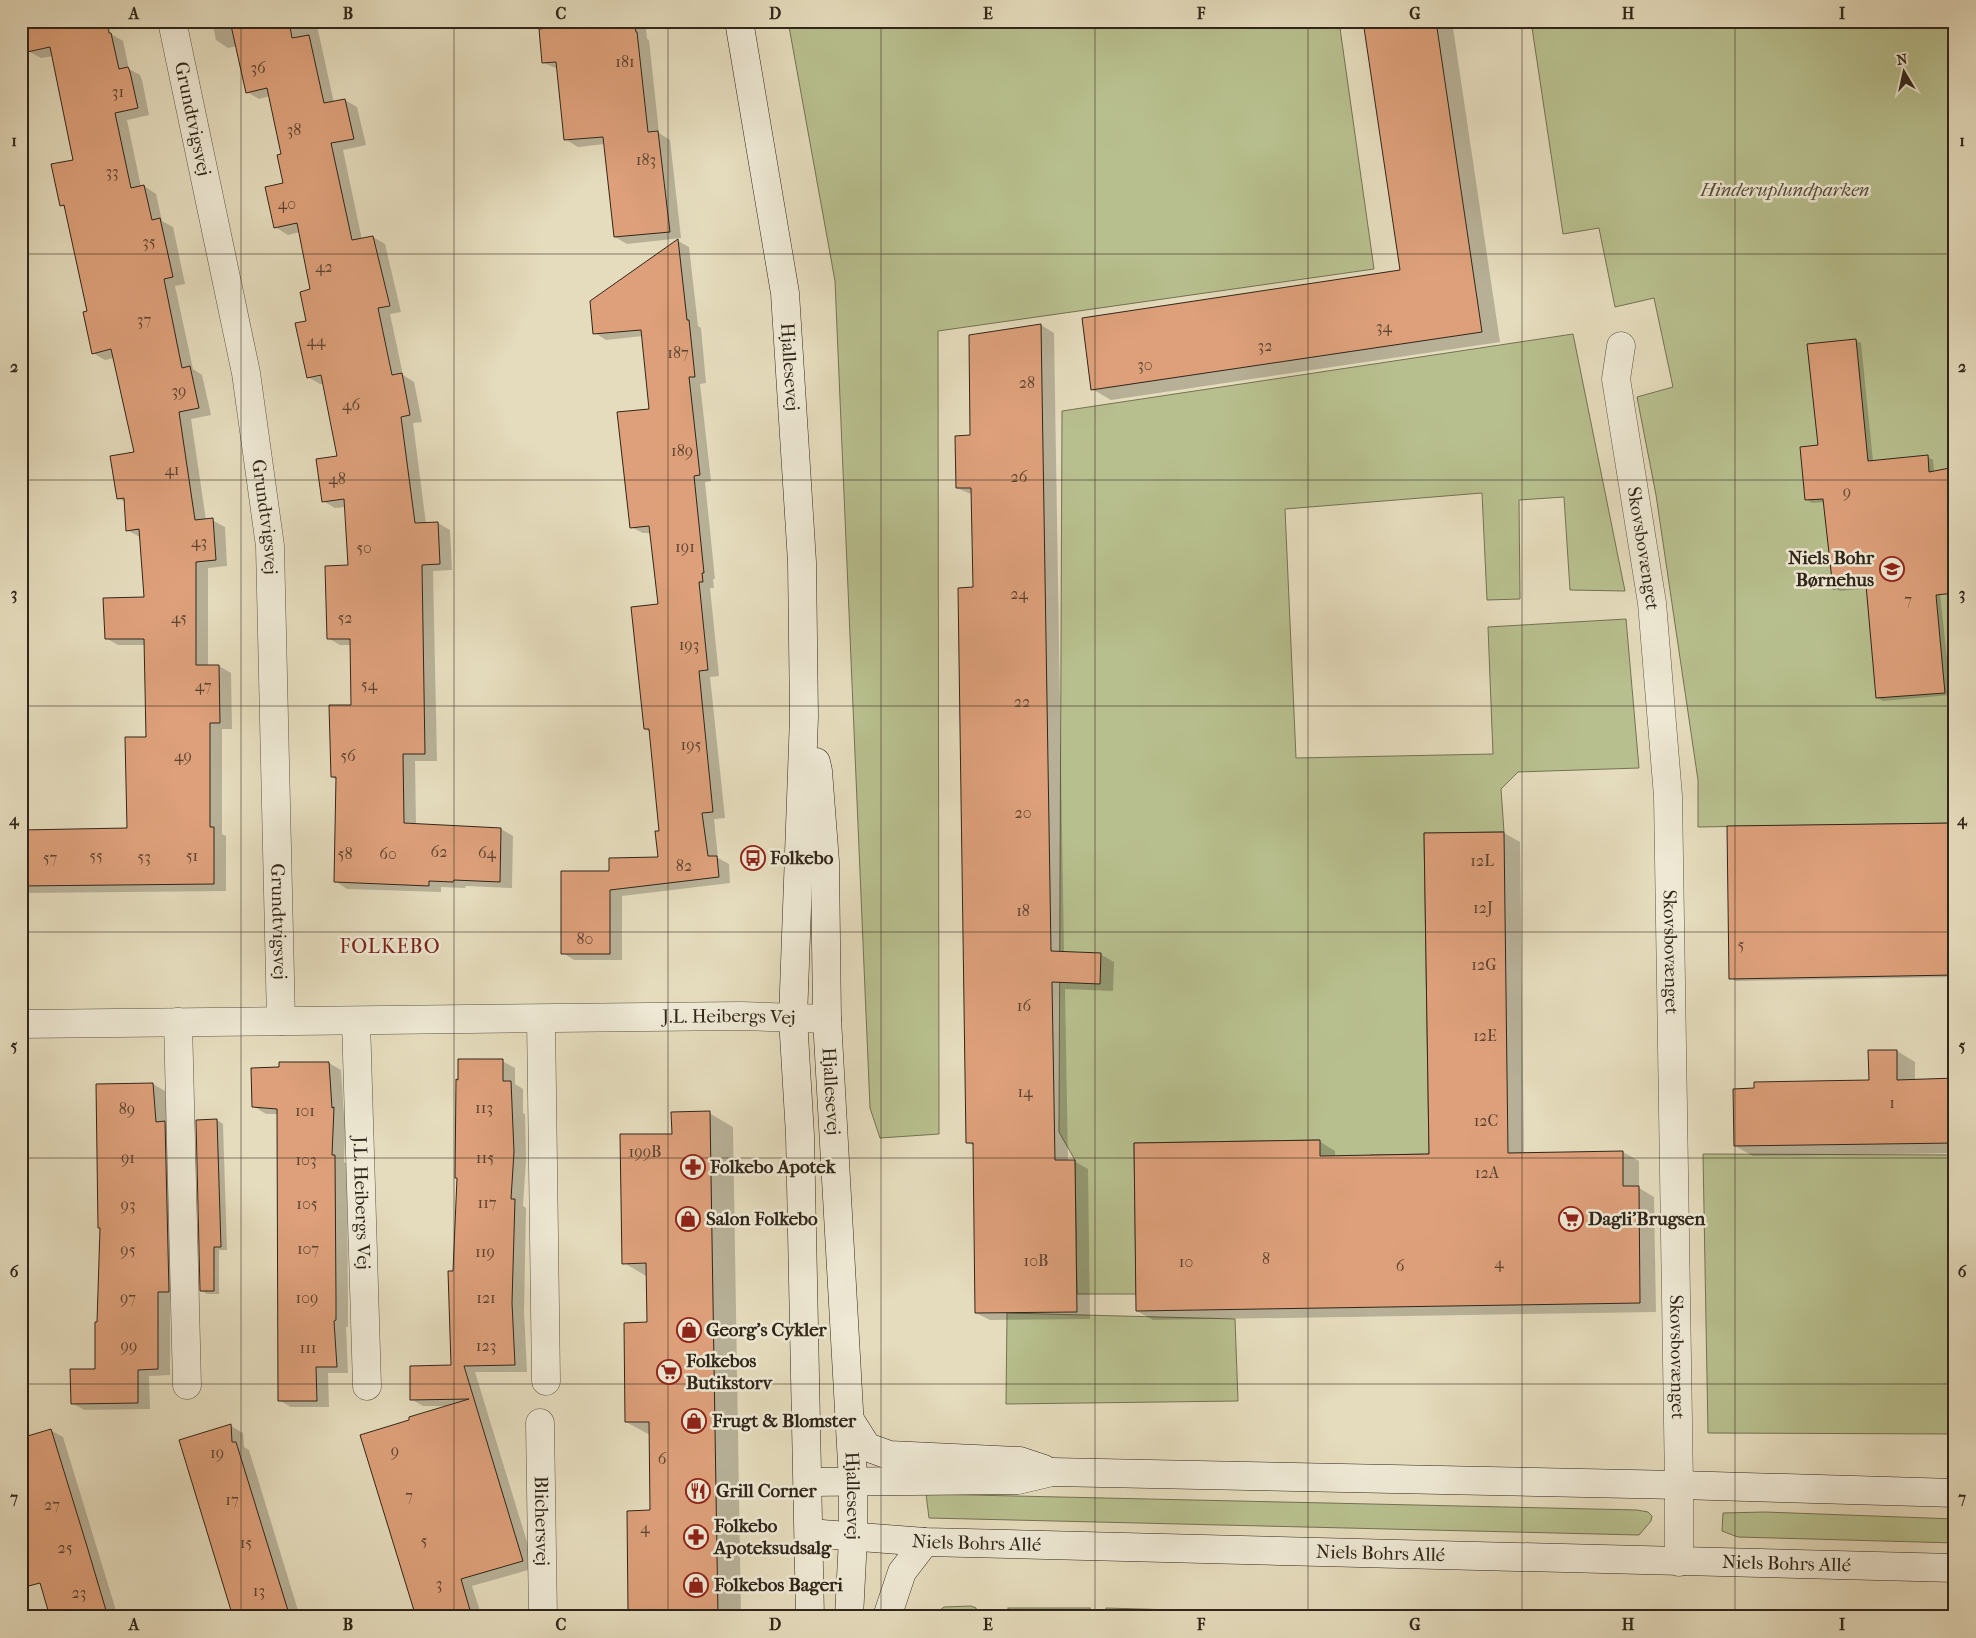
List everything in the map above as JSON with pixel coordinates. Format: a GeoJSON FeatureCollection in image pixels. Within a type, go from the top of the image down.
{"type":"FeatureCollection","features":[{"type":"Feature","properties":{"kind":"street","name":"Grundtvigsvej"},"geometry":{"type":"LineString","coordinates":[[172,21],[246,373],[270,546],[282,1021]]}},
{"type":"Feature","properties":{"kind":"street","name":"Hjallesevej"},"geometry":{"type":"LineString","coordinates":[[739,21],[785,293],[802,562],[804,718],[793,1018],[800,1135],[810,1617]]}},
{"type":"Feature","properties":{"kind":"street","name":"Skovsbovænget"},"geometry":{"type":"LineString","coordinates":[[1621,346],[1616,379],[1652,603],[1668,796],[1679,1562]]}},
{"type":"Feature","properties":{"kind":"street","name":"Hjallesevej"},"geometry":{"type":"LineString","coordinates":[[804,718],[818,771],[825,862],[827,1019],[853,1481],[853,1538],[848,1617]]}},
{"type":"Feature","properties":{"kind":"street","name":"J.L. Heibergs Vej"},"geometry":{"type":"LineString","coordinates":[[21,1024],[741,1016],[827,1019]]}},
{"type":"Feature","properties":{"kind":"street"},"geometry":{"type":"LineString","coordinates":[[541,1019],[546,1381]]}},
{"type":"Feature","properties":{"kind":"street","name":"J.L. Heibergs Vej"},"geometry":{"type":"LineString","coordinates":[[356,1021],[367,1386]]}},
{"type":"Feature","properties":{"kind":"street"},"geometry":{"type":"LineString","coordinates":[[178,1022],[187,1385]]}},
{"type":"Feature","properties":{"kind":"street"},"geometry":{"type":"LineString","coordinates":[[850,1420],[867,1447],[889,1455],[1020,1462],[1052,1472]]}},
{"type":"Feature","properties":{"kind":"street","name":"Blichersvej"},"geometry":{"type":"LineString","coordinates":[[540,1423],[543,1617]]}},
{"type":"Feature","properties":{"kind":"street"},"geometry":{"type":"LineString","coordinates":[[808,1482],[1018,1480],[1052,1472],[1679,1485],[1955,1493]]}},
{"type":"Feature","properties":{"kind":"street","name":"Niels Bohrs Allé"},"geometry":{"type":"LineString","coordinates":[[809,1534],[925,1542],[1955,1568]]}},
{"type":"Feature","properties":{"kind":"street"},"geometry":{"type":"LineString","coordinates":[[887,1617],[902,1572],[925,1542]]}},
{"type":"Feature","properties":{"kind":"green space"},"geometry":{"type":"Polygon","coordinates":[[[788,21],[1339,21],[1374,269],[938,331],[939,1134],[880,1138],[870,1108],[835,281],[788,21]]]}},
{"type":"Feature","properties":{"kind":"green space","name":"Hinderuplundparken"},"geometry":{"type":"Polygon","coordinates":[[[1531,21],[1955,21],[1955,823],[1698,827],[1698,780],[1656,495],[1637,397],[1673,387],[1654,298],[1615,307],[1599,228],[1563,234],[1531,21]]]}},
{"type":"Feature","properties":{"kind":"green space"},"geometry":{"type":"Polygon","coordinates":[[[1573,334],[1625,591],[1570,590],[1564,497],[1519,500],[1520,599],[1487,600],[1482,493],[1285,509],[1296,758],[1493,754],[1488,627],[1626,619],[1639,768],[1518,772],[1501,789],[1504,832],[1424,833],[1429,1154],[1370,1155],[1322,1291],[1319,1140],[1134,1143],[1136,1294],[1077,1294],[1075,1160],[1059,1132],[1062,411],[1573,334]]]}},
{"type":"Feature","properties":{"kind":"green space"},"geometry":{"type":"Polygon","coordinates":[[[1703,1154],[1955,1155],[1955,1434],[1708,1433],[1703,1154]]]}},
{"type":"Feature","properties":{"kind":"green space"},"geometry":{"type":"Polygon","coordinates":[[[1007,1313],[1235,1319],[1238,1401],[1006,1404],[1007,1313]]]}},
{"type":"Feature","properties":{"kind":"green space"},"geometry":{"type":"Polygon","coordinates":[[[926,1494],[1637,1510],[1648,1512],[1652,1516],[1651,1521],[1639,1535],[929,1518],[926,1494]]]}},
{"type":"Feature","properties":{"kind":"green space"},"geometry":{"type":"Polygon","coordinates":[[[1765,1512],[1955,1519],[1955,1543],[1738,1537],[1722,1531],[1723,1513],[1765,1512]]]}},
{"type":"Feature","properties":{"kind":"green space"},"geometry":{"type":"Polygon","coordinates":[[[971,1606],[976,1608],[978,1617],[938,1617],[940,1610],[944,1607],[971,1606]]]}},
{"type":"Feature","properties":{"kind":"green space"},"geometry":{"type":"Polygon","coordinates":[[[1008,1608],[1090,1608],[1090,1617],[1008,1617],[1008,1608]]]}},
{"type":"Feature","properties":{"kind":"green space"},"geometry":{"type":"Polygon","coordinates":[[[1106,1608],[1416,1617],[1106,1617],[1106,1608]]]}},
{"type":"Feature","properties":{"kind":"building"},"geometry":{"type":"Polygon","coordinates":[[[21,21],[108,21],[109,33],[111,33],[119,69],[128,67],[130,72],[138,108],[115,113],[131,188],[144,185],[152,220],[160,218],[173,277],[164,279],[182,368],[190,366],[199,408],[179,412],[195,520],[213,518],[216,560],[196,562],[196,665],[219,665],[220,723],[210,723],[210,827],[214,827],[214,884],[21,886],[21,830],[127,828],[125,737],[146,737],[144,639],[105,639],[103,598],[144,597],[139,529],[126,531],[124,498],[117,499],[110,456],[134,452],[111,349],[92,354],[83,312],[87,311],[64,205],[60,206],[51,164],[73,160],[50,47],[27,52],[21,21]]]}},
{"type":"Feature","properties":{"kind":"building"},"geometry":{"type":"Polygon","coordinates":[[[230,21],[289,21],[292,38],[309,35],[324,103],[345,99],[354,139],[331,143],[352,240],[373,236],[390,306],[378,308],[392,375],[402,373],[410,415],[401,417],[415,523],[438,522],[440,564],[422,565],[425,754],[403,754],[404,823],[501,828],[500,882],[429,881],[429,886],[334,882],[336,777],[331,777],[329,705],[351,705],[350,639],[327,639],[325,566],[348,565],[344,499],[322,502],[316,459],[337,456],[321,375],[307,378],[295,323],[306,321],[300,292],[310,289],[297,223],[274,228],[265,187],[283,183],[277,155],[281,154],[267,88],[246,93],[230,21]]]}},
{"type":"Feature","properties":{"kind":"building"},"geometry":{"type":"Polygon","coordinates":[[[614,21],[634,21],[637,32],[648,132],[658,131],[670,232],[614,237],[603,137],[564,140],[556,62],[542,63],[539,29],[614,21]]]}},
{"type":"Feature","properties":{"kind":"building"},"geometry":{"type":"Polygon","coordinates":[[[1363,21],[1436,21],[1482,332],[1091,390],[1082,318],[1400,270],[1363,21]]]}},
{"type":"Feature","properties":{"kind":"building"},"geometry":{"type":"Polygon","coordinates":[[[678,239],[695,377],[689,377],[700,475],[694,476],[704,573],[702,573],[703,582],[699,582],[708,670],[699,671],[713,812],[702,813],[708,856],[717,856],[719,877],[610,890],[610,954],[561,954],[561,871],[609,871],[609,858],[658,857],[655,831],[659,831],[649,729],[644,729],[631,607],[658,604],[649,526],[630,528],[617,412],[649,409],[641,330],[593,334],[590,301],[678,239]]]}},
{"type":"Feature","properties":{"kind":"building"},"geometry":{"type":"Polygon","coordinates":[[[1041,324],[1051,951],[1101,953],[1100,984],[1052,982],[1055,1160],[1075,1160],[1077,1312],[975,1313],[973,1143],[966,1143],[958,588],[973,587],[971,488],[956,488],[955,436],[970,435],[969,335],[1041,324]]]}},
{"type":"Feature","properties":{"kind":"building"},"geometry":{"type":"Polygon","coordinates":[[[1856,339],[1868,461],[1928,455],[1929,472],[1955,467],[1955,593],[1936,595],[1945,693],[1876,698],[1866,585],[1833,589],[1823,499],[1805,500],[1800,447],[1818,445],[1807,344],[1856,339]]]}},
{"type":"Feature","properties":{"kind":"building"},"geometry":{"type":"Polygon","coordinates":[[[1955,823],[1955,975],[1729,979],[1727,826],[1955,823]]]}},
{"type":"Feature","properties":{"kind":"building"},"geometry":{"type":"Polygon","coordinates":[[[1504,832],[1508,1153],[1623,1151],[1623,1186],[1639,1186],[1640,1303],[1136,1311],[1134,1143],[1320,1140],[1320,1156],[1429,1154],[1424,833],[1504,832]]]}},
{"type":"Feature","properties":{"kind":"building"},"geometry":{"type":"Polygon","coordinates":[[[1868,1050],[1897,1050],[1897,1080],[1955,1078],[1955,1143],[1734,1146],[1733,1089],[1754,1088],[1754,1082],[1869,1080],[1868,1050]]]}},
{"type":"Feature","properties":{"kind":"building"},"geometry":{"type":"Polygon","coordinates":[[[458,1059],[503,1059],[503,1081],[511,1081],[514,1152],[511,1199],[515,1199],[512,1303],[515,1365],[464,1366],[523,1561],[461,1579],[472,1617],[416,1617],[360,1435],[409,1420],[409,1417],[469,1399],[410,1400],[410,1366],[451,1365],[448,1271],[453,1271],[457,1178],[455,1178],[458,1059]]]}},
{"type":"Feature","properties":{"kind":"building"},"geometry":{"type":"Polygon","coordinates":[[[279,1062],[329,1062],[332,1108],[334,1107],[332,1155],[335,1155],[336,1320],[334,1321],[337,1367],[316,1367],[317,1401],[278,1401],[277,1109],[252,1107],[251,1068],[279,1067],[279,1062]]]}},
{"type":"Feature","properties":{"kind":"building"},"geometry":{"type":"Polygon","coordinates":[[[153,1083],[156,1122],[165,1121],[169,1292],[158,1292],[158,1369],[138,1370],[138,1403],[71,1404],[70,1369],[95,1369],[95,1322],[97,1322],[100,1228],[98,1228],[96,1084],[153,1083]]]}},
{"type":"Feature","properties":{"kind":"building","name":"Folkebos Butikstorv"},"geometry":{"type":"Polygon","coordinates":[[[710,1111],[718,1617],[671,1617],[671,1610],[628,1610],[627,1511],[650,1510],[649,1422],[625,1422],[624,1323],[647,1322],[646,1263],[622,1264],[620,1134],[672,1134],[671,1112],[710,1111]]]}},
{"type":"Feature","properties":{"kind":"building"},"geometry":{"type":"Polygon","coordinates":[[[217,1119],[221,1247],[214,1247],[214,1291],[200,1291],[196,1120],[217,1119]]]}},
{"type":"Feature","properties":{"kind":"building"},"geometry":{"type":"Polygon","coordinates":[[[231,1424],[232,1442],[236,1442],[290,1617],[233,1617],[179,1440],[231,1424]]]}},
{"type":"Feature","properties":{"kind":"building"},"geometry":{"type":"Polygon","coordinates":[[[51,1429],[108,1617],[50,1617],[40,1583],[21,1588],[21,1438],[51,1429]]]}},
{"type":"Feature","properties":{"kind":"place","name":"Niels Bohr Børnehus"},"geometry":{"type":"Point","coordinates":[1892,569]}},
{"type":"Feature","properties":{"kind":"place","name":"Folkebo"},"geometry":{"type":"Point","coordinates":[753,858]}},
{"type":"Feature","properties":{"kind":"place","name":"Folkebo Apotek"},"geometry":{"type":"Point","coordinates":[693,1167]}},
{"type":"Feature","properties":{"kind":"place","name":"Salon Folkebo"},"geometry":{"type":"Point","coordinates":[688,1219]}},
{"type":"Feature","properties":{"kind":"place","name":"Dagli'Brugsen"},"geometry":{"type":"Point","coordinates":[1571,1219]}},
{"type":"Feature","properties":{"kind":"place","name":"Georg's Cykler"},"geometry":{"type":"Point","coordinates":[689,1330]}},
{"type":"Feature","properties":{"kind":"place","name":"Folkebos Butikstorv"},"geometry":{"type":"Point","coordinates":[669,1372]}},
{"type":"Feature","properties":{"kind":"place","name":"Frugt & Blomster"},"geometry":{"type":"Point","coordinates":[694,1421]}},
{"type":"Feature","properties":{"kind":"place","name":"Grill Corner"},"geometry":{"type":"Point","coordinates":[698,1491]}},
{"type":"Feature","properties":{"kind":"place","name":"Folkebo Apoteksudsalg"},"geometry":{"type":"Point","coordinates":[696,1537]}},
{"type":"Feature","properties":{"kind":"place","name":"Folkebos Bageri"},"geometry":{"type":"Point","coordinates":[696,1585]}},
{"type":"Feature","properties":{"kind":"district","name":"FOLKEBO"},"geometry":{"type":"Point","coordinates":[390,946]}}]}
